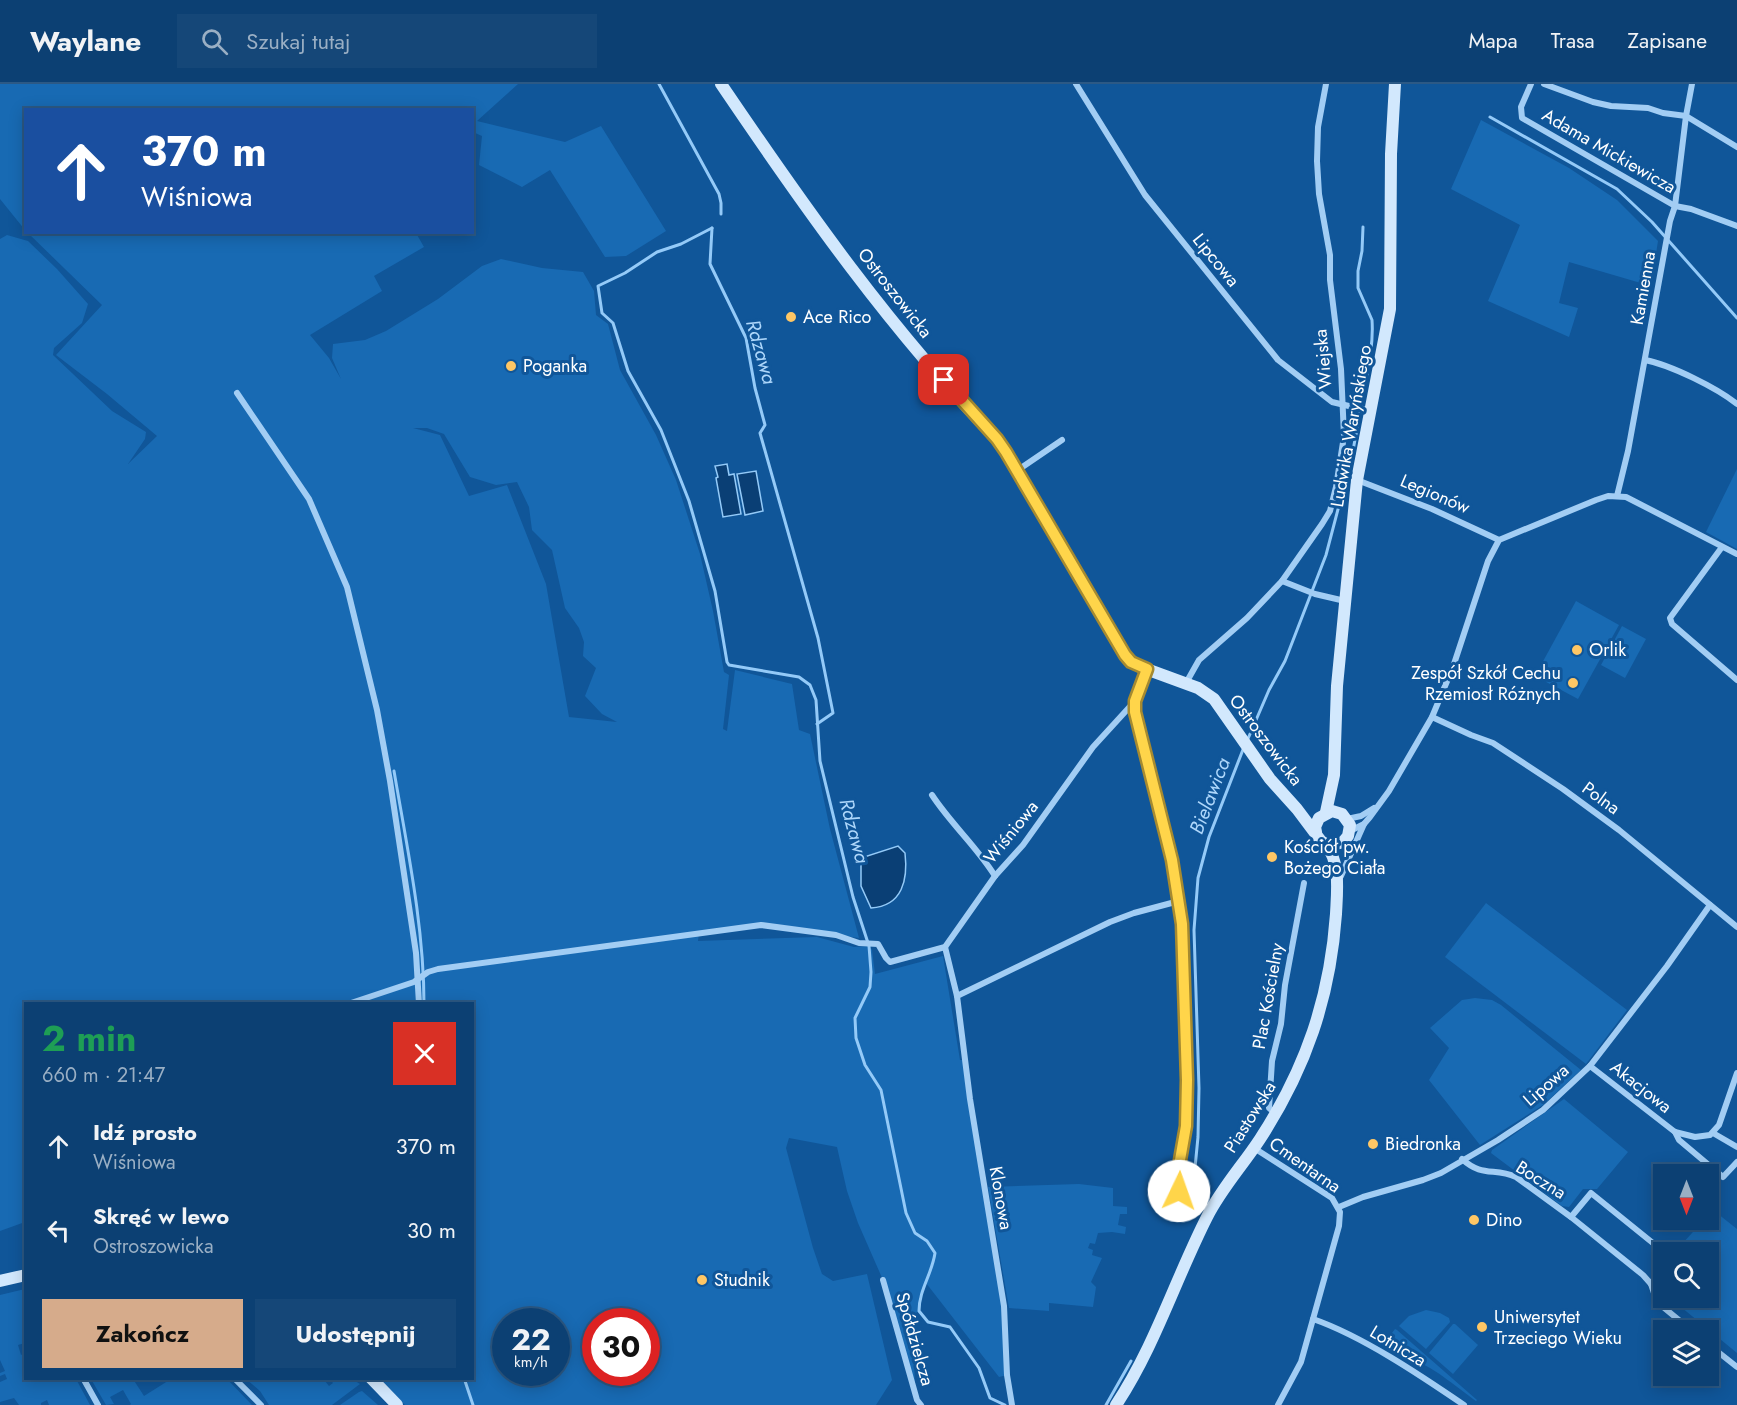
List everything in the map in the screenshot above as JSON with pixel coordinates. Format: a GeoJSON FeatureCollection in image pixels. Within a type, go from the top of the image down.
{"type":"FeatureCollection","features":[{"type":"Feature","properties":{"kind":"main road","name":"Ostroszowicka"},"geometry":{"type":"LineString","coordinates":[[721,84],[765,149],[876,301],[919,353],[997,439],[1018,470],[1113,638],[1131,662],[1207,693],[1214,699],[1254,757],[1316,832]]}},
{"type":"Feature","properties":{"kind":"main road","name":"Ludwika Waryńskiego"},"geometry":{"type":"LineString","coordinates":[[1324,813],[1334,775],[1337,686],[1367,410],[1391,302],[1391,154],[1395,84]]}},
{"type":"Feature","properties":{"kind":"main road","name":"Ludwika Waryńskiego"},"geometry":{"type":"LineString","coordinates":[[1334,775],[1345,827]]}},
{"type":"Feature","properties":{"kind":"main road","name":"Ostroszowicka"},"geometry":{"type":"LineString","coordinates":[[1297,809],[1306,813],[1324,813]]}},
{"type":"Feature","properties":{"kind":"main road"},"geometry":{"type":"LineString","coordinates":[[1337,812],[1345,827],[1334,846],[1325,844],[1317,837],[1316,822],[1324,813],[1337,812]]}},
{"type":"Feature","properties":{"kind":"main road","name":"Piastowska"},"geometry":{"type":"LineString","coordinates":[[1116,1405],[1148,1351],[1211,1210],[1254,1148],[1300,1069],[1319,1013],[1328,974],[1345,827]]}},
{"type":"Feature","properties":{"kind":"main road","name":"Piastowska"},"geometry":{"type":"LineString","coordinates":[[1325,844],[1331,850],[1334,860],[1337,896]]}},
{"type":"Feature","properties":{"kind":"main road"},"geometry":{"type":"LineString","coordinates":[[0,1281],[24,1275]]}},
{"type":"Feature","properties":{"kind":"main road"},"geometry":{"type":"LineString","coordinates":[[373,1380],[397,1405]]}},
{"type":"Feature","properties":{"kind":"street","name":"Lipcowa"},"geometry":{"type":"LineString","coordinates":[[1076,84],[1145,195],[1267,348],[1278,360],[1325,398],[1342,405],[1367,410]]}},
{"type":"Feature","properties":{"kind":"street","name":"Wiejska"},"geometry":{"type":"LineString","coordinates":[[1186,684],[1199,660],[1247,618],[1282,580],[1330,511],[1336,487],[1344,436],[1338,332],[1330,280],[1330,255],[1319,194],[1317,161],[1318,127],[1326,84]]}},
{"type":"Feature","properties":{"kind":"street","name":"Adama Mickiewicza"},"geometry":{"type":"LineString","coordinates":[[1531,84],[1521,107],[1522,118],[1675,206],[1691,209],[1737,226]]}},
{"type":"Feature","properties":{"kind":"street"},"geometry":{"type":"LineString","coordinates":[[1544,84],[1602,104],[1627,108],[1648,108],[1663,113],[1686,116],[1737,147]]}},
{"type":"Feature","properties":{"kind":"street","name":"Kamienna"},"geometry":{"type":"LineString","coordinates":[[1617,496],[1629,451],[1670,221],[1675,206],[1692,84]]}},
{"type":"Feature","properties":{"kind":"street"},"geometry":{"type":"LineString","coordinates":[[1645,360],[1658,363],[1688,377],[1721,393],[1737,404]]}},
{"type":"Feature","properties":{"kind":"street"},"geometry":{"type":"LineString","coordinates":[[237,393],[309,499],[347,587],[377,710],[390,781],[406,876],[419,980],[419,1002]]}},
{"type":"Feature","properties":{"kind":"street"},"geometry":{"type":"LineString","coordinates":[[1018,470],[1062,440]]}},
{"type":"Feature","properties":{"kind":"street","name":"Legionów"},"geometry":{"type":"LineString","coordinates":[[1358,480],[1432,509],[1499,540]]}},
{"type":"Feature","properties":{"kind":"street"},"geometry":{"type":"LineString","coordinates":[[1345,827],[1364,824],[1402,770],[1432,717],[1440,702],[1488,561],[1499,540],[1596,500],[1617,496],[1638,501],[1737,555]]}},
{"type":"Feature","properties":{"kind":"street"},"geometry":{"type":"LineString","coordinates":[[1722,547],[1670,618],[1672,624],[1737,680]]}},
{"type":"Feature","properties":{"kind":"street"},"geometry":{"type":"LineString","coordinates":[[1282,580],[1316,594],[1345,601]]}},
{"type":"Feature","properties":{"kind":"street","name":"Wiśniowa"},"geometry":{"type":"LineString","coordinates":[[945,947],[995,876],[1023,845],[1109,728],[1135,701],[1147,669]]}},
{"type":"Feature","properties":{"kind":"street"},"geometry":{"type":"LineString","coordinates":[[1135,701],[1138,726],[1172,860],[1184,950],[1187,1080],[1186,1126],[1180,1160],[1179,1191],[1211,1210]]}},
{"type":"Feature","properties":{"kind":"street","name":"Polna"},"geometry":{"type":"LineString","coordinates":[[1432,717],[1471,735],[1493,742],[1539,773],[1619,830],[1737,927]]}},
{"type":"Feature","properties":{"kind":"street"},"geometry":{"type":"LineString","coordinates":[[933,795],[946,816],[983,857],[995,876]]}},
{"type":"Feature","properties":{"kind":"street"},"geometry":{"type":"LineString","coordinates":[[1345,827],[1378,806]]}},
{"type":"Feature","properties":{"kind":"street","name":"Piastowska"},"geometry":{"type":"LineString","coordinates":[[1341,876],[1364,824]]}},
{"type":"Feature","properties":{"kind":"street","name":"Plac Kościelny"},"geometry":{"type":"LineString","coordinates":[[1275,1113],[1269,1108],[1272,1061],[1281,1024],[1285,985],[1304,883]]}},
{"type":"Feature","properties":{"kind":"street"},"geometry":{"type":"LineString","coordinates":[[957,996],[1110,922],[1179,901]]}},
{"type":"Feature","properties":{"kind":"street","name":"Lipowa"},"geometry":{"type":"LineString","coordinates":[[1339,1208],[1387,1189],[1441,1173],[1498,1140],[1543,1110],[1590,1066],[1667,966],[1710,905]]}},
{"type":"Feature","properties":{"kind":"street"},"geometry":{"type":"LineString","coordinates":[[354,1002],[419,980],[428,972],[438,969],[761,925],[836,935],[863,943],[873,943],[881,947],[886,958],[894,962],[945,947]]}},
{"type":"Feature","properties":{"kind":"street","name":"Klonowa"},"geometry":{"type":"LineString","coordinates":[[945,947],[957,996],[970,1099],[1004,1306],[1007,1375],[1012,1405]]}},
{"type":"Feature","properties":{"kind":"street","name":"Akacjowa"},"geometry":{"type":"LineString","coordinates":[[1590,1066],[1675,1132],[1695,1137],[1713,1133]]}},
{"type":"Feature","properties":{"kind":"street"},"geometry":{"type":"LineString","coordinates":[[1737,1073],[1723,1117],[1713,1133],[1737,1147]]}},
{"type":"Feature","properties":{"kind":"street","name":"Akacjowa"},"geometry":{"type":"LineString","coordinates":[[1675,1132],[1679,1140],[1723,1177],[1737,1162]]}},
{"type":"Feature","properties":{"kind":"street","name":"Cmentarna"},"geometry":{"type":"LineString","coordinates":[[1254,1148],[1332,1198],[1339,1208]]}},
{"type":"Feature","properties":{"kind":"street","name":"Boczna"},"geometry":{"type":"LineString","coordinates":[[1462,1159],[1481,1172],[1516,1177],[1571,1217],[1651,1284],[1657,1302],[1679,1320]]}},
{"type":"Feature","properties":{"kind":"street","name":"Boczna"},"geometry":{"type":"LineString","coordinates":[[1571,1217],[1591,1193],[1653,1243]]}},
{"type":"Feature","properties":{"kind":"street"},"geometry":{"type":"LineString","coordinates":[[1278,1405],[1301,1362],[1339,1226],[1339,1208]]}},
{"type":"Feature","properties":{"kind":"street","name":"Spółdzielcza"},"geometry":{"type":"LineString","coordinates":[[883,1280],[917,1400],[921,1405]]}},
{"type":"Feature","properties":{"kind":"street","name":"Lotnicza"},"geometry":{"type":"LineString","coordinates":[[1313,1319],[1365,1343],[1464,1405]]}},
{"type":"Feature","properties":{"kind":"street"},"geometry":{"type":"LineString","coordinates":[[1719,1353],[1737,1367]]}},
{"type":"Feature","properties":{"kind":"street"},"geometry":{"type":"LineString","coordinates":[[84,1380],[98,1405]]}},
{"type":"Feature","properties":{"kind":"street"},"geometry":{"type":"LineString","coordinates":[[236,1380],[261,1405]]}},
{"type":"Feature","properties":{"kind":"shaded area"},"geometry":{"type":"Polygon","coordinates":[[[0,84],[518,84],[477,121],[565,142],[601,126],[666,231],[626,256],[605,257],[550,170],[522,187],[479,165],[482,136],[474,132],[474,108],[24,108],[24,229],[0,199],[0,84]]]}},
{"type":"Feature","properties":{"kind":"shaded area"},"geometry":{"type":"Polygon","coordinates":[[[1481,120],[1569,168],[1617,200],[1658,241],[1651,286],[1569,262],[1559,303],[1578,308],[1569,337],[1488,301],[1520,225],[1451,189],[1481,120]]]}},
{"type":"Feature","properties":{"kind":"shaded area"},"geometry":{"type":"Polygon","coordinates":[[[29,234],[417,234],[424,247],[374,276],[382,291],[310,335],[329,358],[341,379],[332,358],[333,344],[365,340],[386,331],[438,299],[482,266],[501,259],[542,268],[583,272],[594,291],[596,315],[608,324],[620,370],[656,435],[676,480],[700,554],[724,672],[729,675],[723,729],[727,731],[735,670],[792,684],[799,730],[810,734],[830,829],[859,938],[770,926],[699,933],[698,941],[817,937],[854,947],[869,946],[872,950],[875,974],[943,956],[960,1060],[965,1060],[1004,1306],[1007,1375],[999,1377],[926,1283],[919,1298],[919,1311],[913,1315],[915,1391],[883,1280],[858,1223],[847,1191],[837,1147],[789,1138],[786,1148],[822,1274],[833,1281],[867,1274],[892,1380],[876,1405],[405,1405],[381,1380],[474,1380],[474,1002],[24,1002],[24,1222],[0,1231],[0,239],[7,235],[28,241],[88,304],[82,323],[54,348],[53,355],[112,411],[146,432],[145,439],[128,464],[157,436],[56,355],[102,305],[29,234]],[[413,428],[440,435],[469,496],[507,485],[546,584],[569,717],[617,722],[602,714],[585,696],[596,668],[583,656],[584,642],[579,628],[565,608],[552,550],[532,530],[529,507],[517,482],[496,485],[470,477],[444,434],[427,428],[413,428]]]}},
{"type":"Feature","properties":{"kind":"shaded area"},"geometry":{"type":"Polygon","coordinates":[[[727,464],[729,475],[734,474],[741,514],[723,517],[715,466],[727,464]]]}},
{"type":"Feature","properties":{"kind":"shaded area"},"geometry":{"type":"Polygon","coordinates":[[[1737,469],[1737,549],[1706,532],[1737,469]]]}},
{"type":"Feature","properties":{"kind":"shaded area"},"geometry":{"type":"Polygon","coordinates":[[[756,471],[763,511],[745,515],[737,474],[756,471]]]}},
{"type":"Feature","properties":{"kind":"shaded area","name":"Orlik"},"geometry":{"type":"Polygon","coordinates":[[[1576,601],[1619,625],[1578,699],[1535,676],[1576,601]]]}},
{"type":"Feature","properties":{"kind":"shaded area"},"geometry":{"type":"Polygon","coordinates":[[[1622,626],[1646,639],[1625,678],[1601,665],[1622,626]]]}},
{"type":"Feature","properties":{"kind":"shaded area"},"geometry":{"type":"Polygon","coordinates":[[[898,846],[905,853],[906,863],[901,890],[890,902],[871,908],[861,886],[861,858],[898,846]]]}},
{"type":"Feature","properties":{"kind":"shaded area"},"geometry":{"type":"Polygon","coordinates":[[[1486,903],[1627,1010],[1586,1064],[1445,957],[1486,903]]]}},
{"type":"Feature","properties":{"kind":"shaded area"},"geometry":{"type":"Polygon","coordinates":[[[1475,998],[1492,1000],[1501,1005],[1581,1070],[1543,1105],[1480,1145],[1429,1080],[1449,1048],[1430,1028],[1462,1000],[1475,998]]]}},
{"type":"Feature","properties":{"kind":"shaded area"},"geometry":{"type":"Polygon","coordinates":[[[1564,1099],[1628,1152],[1597,1189],[1583,1189],[1569,1207],[1562,1206],[1491,1153],[1492,1150],[1564,1099]]]}},
{"type":"Feature","properties":{"kind":"shaded area"},"geometry":{"type":"Polygon","coordinates":[[[1079,1184],[1113,1188],[1113,1206],[1127,1207],[1127,1214],[1120,1214],[1118,1225],[1126,1227],[1125,1234],[1098,1233],[1095,1244],[1090,1243],[1088,1248],[1093,1250],[1092,1255],[1102,1258],[1091,1282],[1096,1287],[1093,1307],[1049,1303],[1049,1311],[1009,1308],[988,1187],[1079,1184]]]}},
{"type":"Feature","properties":{"kind":"shaded area"},"geometry":{"type":"Polygon","coordinates":[[[1719,1215],[1737,1229],[1737,1353],[1719,1338],[1719,1320],[1697,1320],[1682,1308],[1719,1308],[1719,1242],[1684,1242],[1695,1230],[1719,1230],[1719,1215]]]}},
{"type":"Feature","properties":{"kind":"shaded area"},"geometry":{"type":"Polygon","coordinates":[[[24,1289],[24,1343],[18,1345],[21,1355],[24,1354],[24,1380],[77,1380],[90,1405],[49,1405],[47,1400],[41,1405],[19,1405],[14,1398],[0,1402],[0,1382],[7,1379],[5,1374],[0,1376],[0,1373],[5,1371],[0,1360],[0,1295],[24,1289]]]}},
{"type":"Feature","properties":{"kind":"shaded area"},"geometry":{"type":"Polygon","coordinates":[[[1426,1310],[1440,1313],[1449,1318],[1450,1322],[1426,1349],[1399,1326],[1409,1316],[1426,1310]]]}},
{"type":"Feature","properties":{"kind":"shaded area"},"geometry":{"type":"Polygon","coordinates":[[[1453,1324],[1478,1345],[1453,1374],[1429,1353],[1453,1324]]]}},
{"type":"Feature","properties":{"kind":"shaded area"},"geometry":{"type":"Polygon","coordinates":[[[1395,1329],[1477,1400],[1430,1368],[1385,1342],[1395,1329]]]}},
{"type":"Feature","properties":{"kind":"shaded area"},"geometry":{"type":"Polygon","coordinates":[[[92,1380],[134,1380],[144,1396],[169,1380],[228,1380],[252,1405],[130,1405],[123,1390],[110,1397],[114,1404],[106,1405],[92,1380]]]}},
{"type":"Feature","properties":{"kind":"shaded area"},"geometry":{"type":"Polygon","coordinates":[[[247,1380],[327,1380],[325,1381],[329,1386],[333,1383],[331,1380],[354,1380],[360,1384],[332,1405],[269,1405],[260,1391],[247,1380]]]}},
{"type":"Feature","properties":{"kind":"shaded area"},"geometry":{"type":"Polygon","coordinates":[[[362,1391],[378,1405],[340,1405],[359,1392],[362,1391]]]}},
{"type":"Feature","properties":{"kind":"waterway","name":"Rdzawa"},"geometry":{"type":"LineString","coordinates":[[659,84],[719,194],[721,214]]}},
{"type":"Feature","properties":{"kind":"waterway"},"geometry":{"type":"LineString","coordinates":[[1490,117],[1617,189],[1652,222],[1737,318]]}},
{"type":"Feature","properties":{"kind":"waterway","name":"Bielawica"},"geometry":{"type":"LineString","coordinates":[[1361,405],[1372,341],[1372,320],[1358,288],[1363,227]]}},
{"type":"Feature","properties":{"kind":"waterway","name":"Rdzawa"},"geometry":{"type":"LineString","coordinates":[[712,228],[681,244],[657,252],[625,273],[598,286],[602,313],[613,323],[628,371],[661,430],[689,501],[715,591],[727,662],[729,665],[799,677],[810,685],[816,700],[820,761],[853,897],[869,946],[870,987],[855,1018],[856,1038],[865,1065],[881,1090],[906,1213],[915,1233],[927,1241],[935,1253],[921,1296],[919,1311],[928,1322],[950,1327],[979,1368],[990,1398],[1005,1405]]}},
{"type":"Feature","properties":{"kind":"waterway","name":"Rdzawa"},"geometry":{"type":"LineString","coordinates":[[712,228],[710,264],[746,338],[755,388],[765,425],[760,433],[818,638],[833,713],[817,724]]}},
{"type":"Feature","properties":{"kind":"waterway","name":"Bielawica"},"geometry":{"type":"LineString","coordinates":[[1247,741],[1269,690],[1285,661],[1326,555],[1352,456],[1360,412]]}},
{"type":"Feature","properties":{"kind":"waterway","name":"Bielawica"},"geometry":{"type":"LineString","coordinates":[[1187,1210],[1194,1178],[1198,1137],[1199,1088],[1194,930],[1198,878],[1209,837],[1244,747]]}},
{"type":"Feature","properties":{"kind":"waterway"},"geometry":{"type":"LineString","coordinates":[[394,771],[418,916],[424,1002]]}},
{"type":"Feature","properties":{"kind":"waterway","name":"Bielawica"},"geometry":{"type":"LineString","coordinates":[[1106,1405],[1131,1361]]}},
{"type":"Feature","properties":{"kind":"waterway"},"geometry":{"type":"LineString","coordinates":[[465,1380],[473,1405]]}},
{"type":"Feature","properties":{"kind":"place","name":"Ace Rico"},"geometry":{"type":"Point","coordinates":[791,317]}},
{"type":"Feature","properties":{"kind":"place","name":"Poganka"},"geometry":{"type":"Point","coordinates":[511,366]}},
{"type":"Feature","properties":{"kind":"place","name":"Orlik"},"geometry":{"type":"Point","coordinates":[1577,650]}},
{"type":"Feature","properties":{"kind":"place","name":"Zespół Szkół Cechu Rzemiosł Różnych"},"geometry":{"type":"Point","coordinates":[1573,683]}},
{"type":"Feature","properties":{"kind":"place","name":"Kościół pw. Bożego Ciała"},"geometry":{"type":"Point","coordinates":[1272,857]}},
{"type":"Feature","properties":{"kind":"place","name":"Biedronka"},"geometry":{"type":"Point","coordinates":[1373,1144]}},
{"type":"Feature","properties":{"kind":"place","name":"Dino"},"geometry":{"type":"Point","coordinates":[1474,1220]}},
{"type":"Feature","properties":{"kind":"place","name":"Studnik"},"geometry":{"type":"Point","coordinates":[702,1280]}},
{"type":"Feature","properties":{"kind":"place","name":"Uniwersytet Trzeciego Wieku"},"geometry":{"type":"Point","coordinates":[1482,1327]}},
{"type":"Feature","properties":{"kind":"route"},"geometry":{"type":"LineString","coordinates":[[944,380],[997,439],[1018,470],[1113,638],[1131,662],[1147,669],[1135,701],[1135,712],[1172,860],[1184,950],[1187,1080],[1186,1126],[1180,1160],[1179,1191]]}}]}
